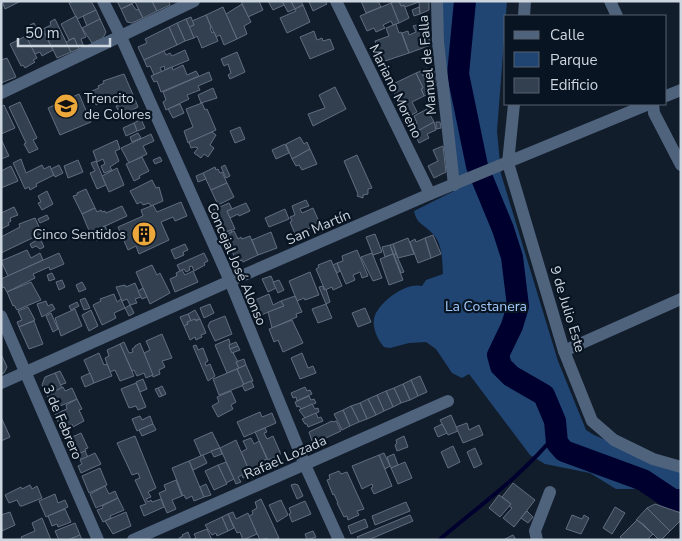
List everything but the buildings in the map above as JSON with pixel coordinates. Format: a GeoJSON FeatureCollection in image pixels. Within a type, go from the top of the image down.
{"type":"FeatureCollection","features":[{"type":"Feature","properties":{"kind":"street","name":"Concejal José Alonso"},"geometry":{"type":"LineString","coordinates":[[103,1],[121,37],[230,281],[305,465],[339,540]]}},
{"type":"Feature","properties":{"kind":"street"},"geometry":{"type":"LineString","coordinates":[[1,93],[194,1]]}},
{"type":"Feature","properties":{"kind":"street","name":"Mariano Moreno"},"geometry":{"type":"LineString","coordinates":[[336,1],[430,194]]}},
{"type":"Feature","properties":{"kind":"street","name":"Manuel de Falla"},"geometry":{"type":"LineString","coordinates":[[437,1],[438,42],[457,184]]}},
{"type":"Feature","properties":{"kind":"street"},"geometry":{"type":"LineString","coordinates":[[524,15],[525,1]]}},
{"type":"Feature","properties":{"kind":"street"},"geometry":{"type":"LineString","coordinates":[[610,1],[617,15]]}},
{"type":"Feature","properties":{"kind":"street"},"geometry":{"type":"LineString","coordinates":[[667,96],[681,90]]}},
{"type":"Feature","properties":{"kind":"street","name":"9 de Julio Este"},"geometry":{"type":"LineString","coordinates":[[514,105],[506,164],[564,351],[592,421],[614,440],[653,459],[681,467]]}},
{"type":"Feature","properties":{"kind":"street","name":"San Martín"},"geometry":{"type":"LineString","coordinates":[[1,383],[430,194],[649,105]]}},
{"type":"Feature","properties":{"kind":"street"},"geometry":{"type":"LineString","coordinates":[[651,105],[681,165]]}},
{"type":"Feature","properties":{"kind":"street"},"geometry":{"type":"LineString","coordinates":[[564,351],[681,299]]}},
{"type":"Feature","properties":{"kind":"street","name":"3 de Febrero"},"geometry":{"type":"LineString","coordinates":[[1,316],[98,540]]}},
{"type":"Feature","properties":{"kind":"street","name":"Rafael Lozada"},"geometry":{"type":"LineString","coordinates":[[133,540],[448,401]]}},
{"type":"Feature","properties":{"kind":"street"},"geometry":{"type":"LineString","coordinates":[[536,540],[535,531],[550,492]]}},
{"type":"Feature","properties":{"kind":"green space","name":"La Costanera"},"geometry":{"type":"Polygon","coordinates":[[[437,1],[507,1],[506,15],[504,15],[504,40],[497,131],[501,174],[558,361],[586,430],[681,472],[681,507],[674,506],[641,489],[616,489],[590,473],[545,464],[530,455],[469,374],[462,378],[452,373],[436,349],[426,342],[409,343],[390,348],[384,347],[374,328],[374,319],[378,309],[402,289],[416,285],[422,286],[426,280],[443,274],[438,241],[418,221],[414,211],[454,191],[437,1]]]}},
{"type":"Feature","properties":{"kind":"waterway"},"geometry":{"type":"LineString","coordinates":[[465,1],[458,74],[477,166],[503,229],[512,257],[518,306],[512,326],[498,355],[501,366],[511,376],[544,395],[555,421],[557,443],[564,451],[643,480],[673,500],[681,500]]}},
{"type":"Feature","properties":{"kind":"waterway"},"geometry":{"type":"LineString","coordinates":[[439,540],[515,477],[556,434]]}},
{"type":"Feature","properties":{"kind":"place","name":"Trencito de Colores"},"geometry":{"type":"Point","coordinates":[66,106]}},
{"type":"Feature","properties":{"kind":"place","name":"Cinco Sentidos"},"geometry":{"type":"Point","coordinates":[144,234]}}]}
